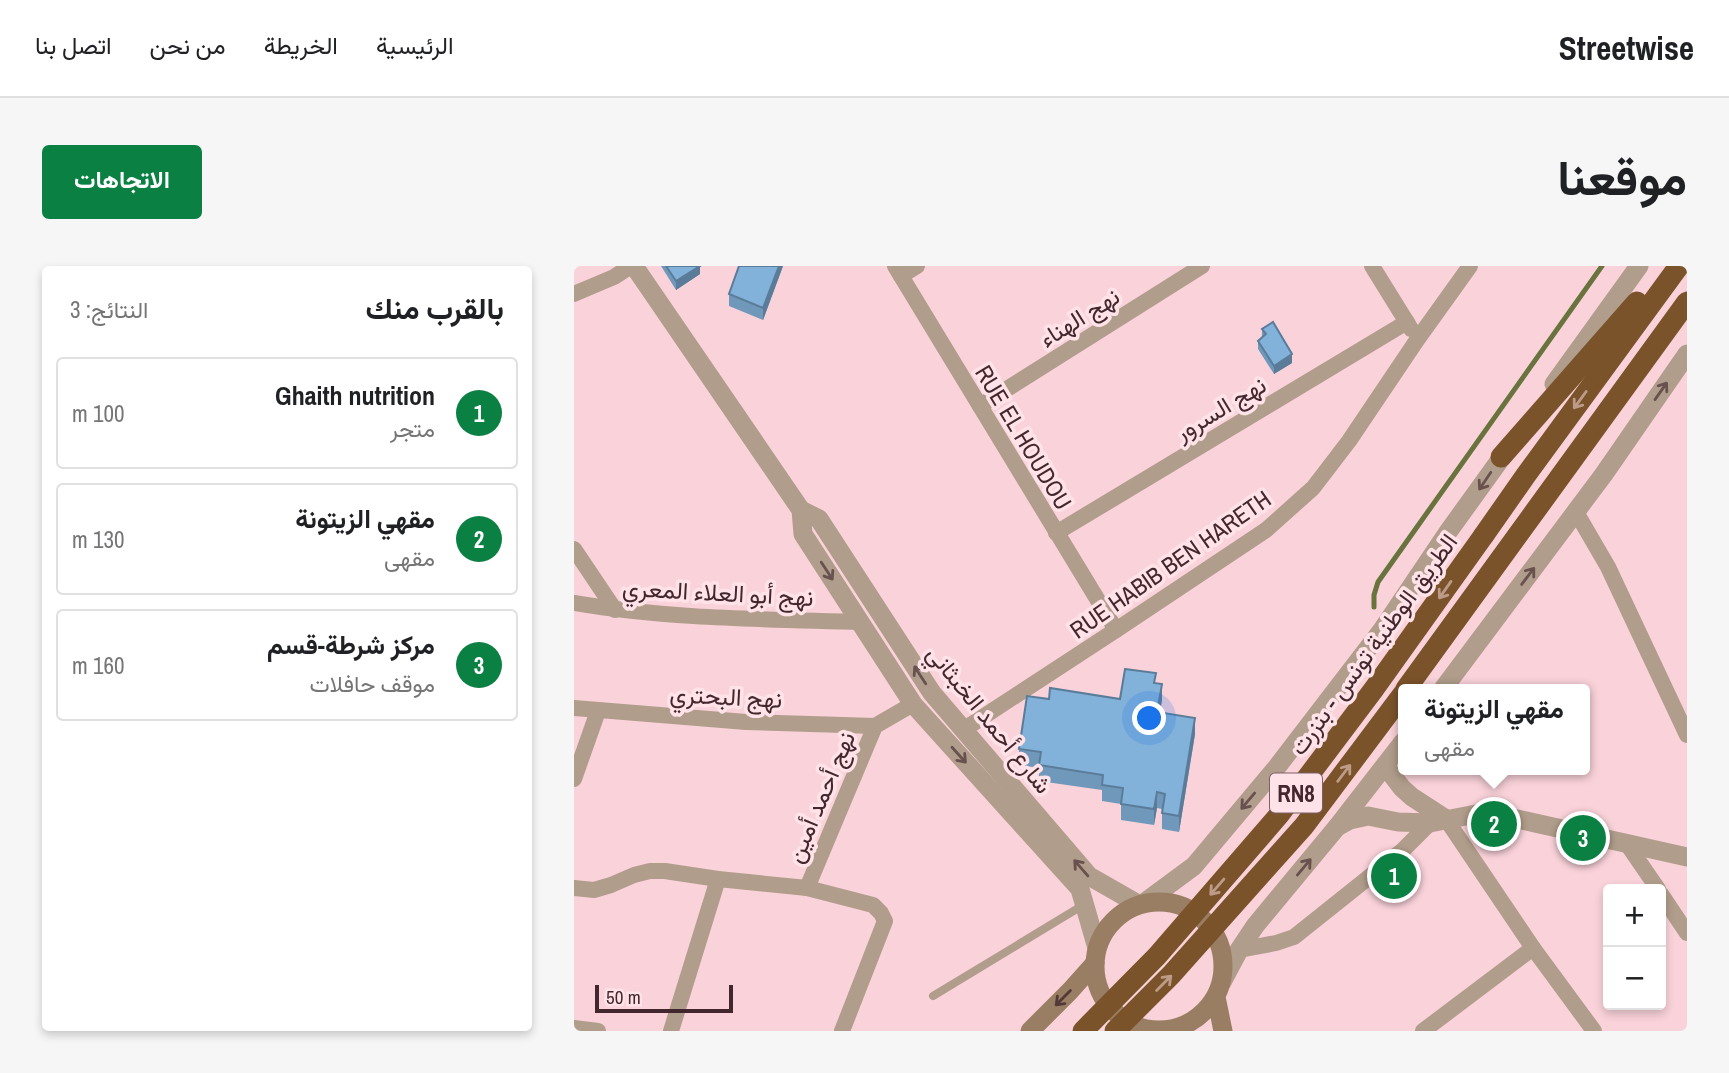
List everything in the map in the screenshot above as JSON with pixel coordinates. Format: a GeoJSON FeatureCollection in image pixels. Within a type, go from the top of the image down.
{"type":"FeatureCollection","features":[{"type":"Feature","properties":{"kind":"highway"},"geometry":{"type":"LineString","coordinates":[[1501,457],[1668,266]]}},
{"type":"Feature","properties":{"kind":"highway","name":"الطريق الوطنية تونس - بنزرت"},"geometry":{"type":"LineString","coordinates":[[1083,1031],[1157,956],[1279,815],[1374,689],[1525,475],[1679,266]]}},
{"type":"Feature","properties":{"kind":"highway"},"geometry":{"type":"LineString","coordinates":[[1410,684],[1687,302]]}},
{"type":"Feature","properties":{"kind":"highway","name":"RN8"},"geometry":{"type":"LineString","coordinates":[[1115,1031],[1171,975],[1304,826],[1398,701]]}},
{"type":"Feature","properties":{"kind":"main road"},"geometry":{"type":"LineString","coordinates":[[1030,1031],[1070,991],[1096,955],[1106,929],[1120,914],[1141,904],[1166,901],[1187,907],[1205,920],[1218,939],[1224,960],[1219,990],[1223,1031]]}},
{"type":"Feature","properties":{"kind":"main road"},"geometry":{"type":"LineString","coordinates":[[1096,955],[1098,985],[1107,1004],[1123,1020],[1143,1028],[1174,1030],[1200,1016],[1219,990]]}},
{"type":"Feature","properties":{"kind":"street"},"geometry":{"type":"LineString","coordinates":[[574,294],[632,266],[801,510],[803,534],[913,704],[1078,887],[1085,904],[1096,955]]}},
{"type":"Feature","properties":{"kind":"street"},"geometry":{"type":"LineString","coordinates":[[898,271],[917,266]]}},
{"type":"Feature","properties":{"kind":"street","name":"نهج الهناء"},"geometry":{"type":"LineString","coordinates":[[980,406],[1202,266]]}},
{"type":"Feature","properties":{"kind":"street"},"geometry":{"type":"LineString","coordinates":[[1372,266],[1417,340]]}},
{"type":"Feature","properties":{"kind":"street","name":"RUE HABIB BEN HARETH"},"geometry":{"type":"LineString","coordinates":[[963,730],[1266,530],[1313,488],[1349,441],[1470,266]]}},
{"type":"Feature","properties":{"kind":"street"},"geometry":{"type":"LineString","coordinates":[[1141,904],[1194,866],[1277,767],[1382,629],[1501,457],[1639,266]]}},
{"type":"Feature","properties":{"kind":"street","name":"RUE EL HOUDOU"},"geometry":{"type":"LineString","coordinates":[[898,271],[1116,630]]}},
{"type":"Feature","properties":{"kind":"street","name":"نهج السرور"},"geometry":{"type":"LineString","coordinates":[[1056,533],[1407,323]]}},
{"type":"Feature","properties":{"kind":"street"},"geometry":{"type":"LineString","coordinates":[[1447,684],[1576,512],[1687,354]]}},
{"type":"Feature","properties":{"kind":"street","name":"شارع أحمد الخبثاني"},"geometry":{"type":"LineString","coordinates":[[801,510],[819,519],[932,693],[963,730],[1089,876],[1141,904]]}},
{"type":"Feature","properties":{"kind":"street"},"geometry":{"type":"LineString","coordinates":[[1576,512],[1608,567],[1687,735]]}},
{"type":"Feature","properties":{"kind":"street"},"geometry":{"type":"LineString","coordinates":[[574,549],[615,610]]}},
{"type":"Feature","properties":{"kind":"street","name":"نهج أبو العلاء المعري"},"geometry":{"type":"LineString","coordinates":[[574,603],[615,610],[724,618],[860,622]]}},
{"type":"Feature","properties":{"kind":"street","name":"نهج أحمد أمين"},"geometry":{"type":"LineString","coordinates":[[807,888],[875,726],[913,704]]}},
{"type":"Feature","properties":{"kind":"street","name":"نهج البحتري"},"geometry":{"type":"LineString","coordinates":[[574,708],[746,722],[875,726]]}},
{"type":"Feature","properties":{"kind":"street"},"geometry":{"type":"LineString","coordinates":[[574,779],[598,711]]}},
{"type":"Feature","properties":{"kind":"street"},"geometry":{"type":"LineString","coordinates":[[1219,990],[1238,950],[1255,926],[1398,749]]}},
{"type":"Feature","properties":{"kind":"street"},"geometry":{"type":"LineString","coordinates":[[1385,766],[1402,788],[1438,821],[1594,1031]]}},
{"type":"Feature","properties":{"kind":"street"},"geometry":{"type":"LineString","coordinates":[[1337,827],[1350,820],[1368,816],[1398,822],[1438,821],[1486,812],[1687,857]]}},
{"type":"Feature","properties":{"kind":"street"},"geometry":{"type":"LineString","coordinates":[[1238,950],[1276,943],[1294,936],[1438,821]]}},
{"type":"Feature","properties":{"kind":"street"},"geometry":{"type":"LineString","coordinates":[[1627,844],[1655,884]]}},
{"type":"Feature","properties":{"kind":"street"},"geometry":{"type":"LineString","coordinates":[[574,888],[594,890],[634,874],[665,871],[807,888],[873,905],[885,921],[842,1031]]}},
{"type":"Feature","properties":{"kind":"street"},"geometry":{"type":"LineString","coordinates":[[671,1031],[718,879]]}},
{"type":"Feature","properties":{"kind":"street"},"geometry":{"type":"LineString","coordinates":[[1666,902],[1687,933]]}},
{"type":"Feature","properties":{"kind":"street"},"geometry":{"type":"LineString","coordinates":[[1432,1029],[1533,948]]}},
{"type":"Feature","properties":{"kind":"street"},"geometry":{"type":"LineString","coordinates":[[574,1028],[598,1031]]}},
{"type":"Feature","properties":{"kind":"lane"},"geometry":{"type":"LineString","coordinates":[[933,996],[1085,904]]}},
{"type":"Feature","properties":{"kind":"building"},"geometry":{"type":"Polygon","coordinates":[[[666,266],[700,266],[676,281],[666,266]]]}},
{"type":"Feature","properties":{"kind":"building"},"geometry":{"type":"Polygon","coordinates":[[[739,266],[779,266],[763,308],[729,294],[739,266]]]}},
{"type":"Feature","properties":{"kind":"building"},"geometry":{"type":"Polygon","coordinates":[[[1273,322],[1292,354],[1274,366],[1258,341],[1266,334],[1262,329],[1273,322]]]}},
{"type":"Feature","properties":{"kind":"building"},"geometry":{"type":"Polygon","coordinates":[[[1125,669],[1156,673],[1154,683],[1162,684],[1157,712],[1195,718],[1179,816],[1162,813],[1165,794],[1157,792],[1154,809],[1121,804],[1123,788],[1102,785],[1103,775],[1039,765],[1041,752],[1019,749],[1027,696],[1049,699],[1050,688],[1120,699],[1125,669]]]}},
{"type":"Feature","properties":{"kind":"waterway"},"geometry":{"type":"LineString","coordinates":[[1374,607],[1378,582],[1602,266]]}},
{"type":"Feature","properties":{"kind":"place","name":"مقهي الزيتونة"},"geometry":{"type":"Point","coordinates":[1494,824]}},
{"type":"Feature","properties":{"kind":"place","name":"مركز شرطة-قسم"},"geometry":{"type":"Point","coordinates":[1583,838]}},
{"type":"Feature","properties":{"kind":"place","name":"Ghaith nutrition"},"geometry":{"type":"Point","coordinates":[1394,876]}}]}
